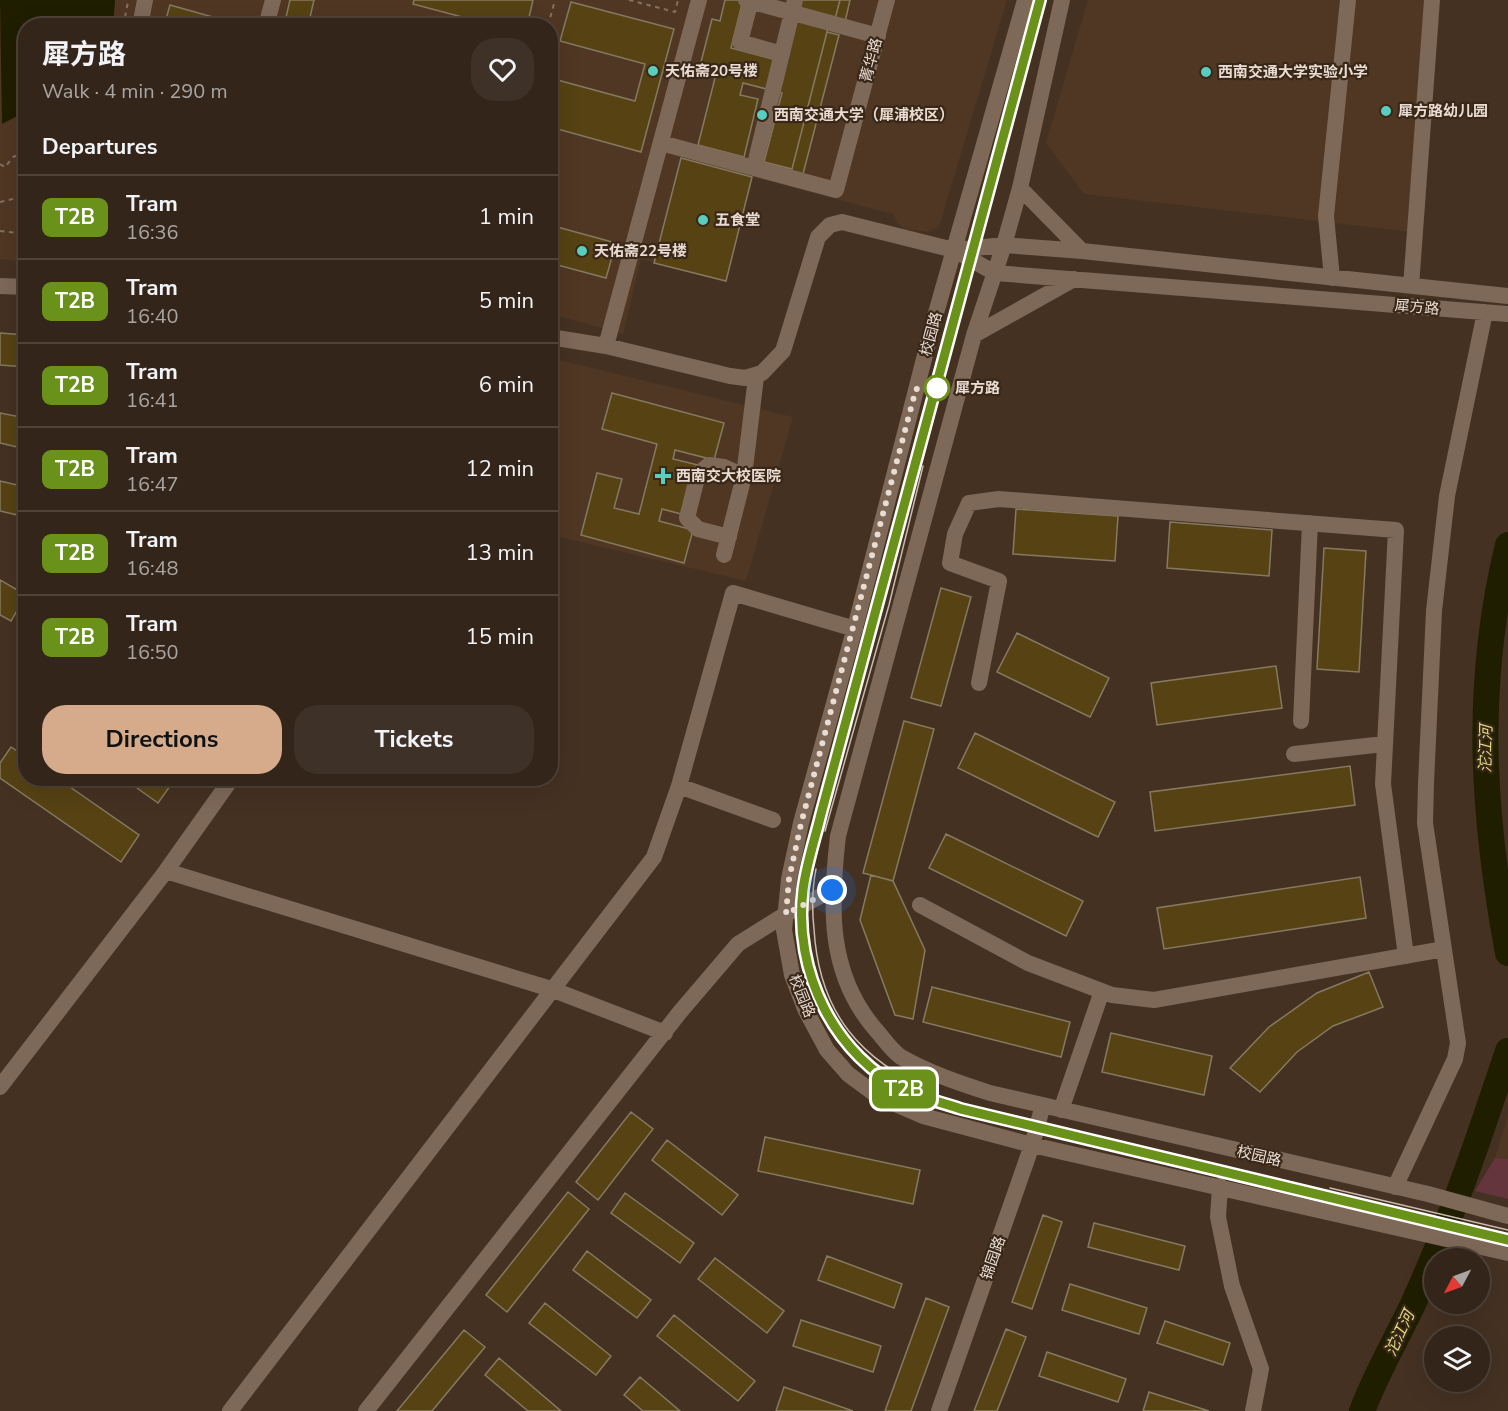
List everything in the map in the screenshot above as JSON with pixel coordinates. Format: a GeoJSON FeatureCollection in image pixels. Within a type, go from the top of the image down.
{"type":"FeatureCollection","features":[{"type":"Feature","properties":{"kind":"street"},"geometry":{"type":"LineString","coordinates":[[142,18],[145,0]]}},
{"type":"Feature","properties":{"kind":"street"},"geometry":{"type":"LineString","coordinates":[[268,18],[273,0]]}},
{"type":"Feature","properties":{"kind":"street"},"geometry":{"type":"LineString","coordinates":[[606,346],[699,0]]}},
{"type":"Feature","properties":{"kind":"street"},"geometry":{"type":"LineString","coordinates":[[782,54],[740,42],[749,0],[793,7],[878,36]]}},
{"type":"Feature","properties":{"kind":"street","name":"菁华路"},"geometry":{"type":"LineString","coordinates":[[754,168],[836,190],[887,0]]}},
{"type":"Feature","properties":{"kind":"street","name":"校园路"},"geometry":{"type":"LineString","coordinates":[[1025,0],[954,250],[855,629],[801,824],[789,879],[784,930],[792,975],[805,1009],[827,1050],[848,1074],[879,1097],[923,1116],[1032,1145],[1508,1253]]}},
{"type":"Feature","properties":{"kind":"street","name":"校园路"},"geometry":{"type":"LineString","coordinates":[[1062,0],[1020,188],[974,335],[838,836],[832,890],[833,933],[842,973],[866,1018],[899,1056],[946,1079],[990,1093],[1428,1194],[1508,1216]]}},
{"type":"Feature","properties":{"kind":"street"},"geometry":{"type":"LineString","coordinates":[[1332,278],[1326,216],[1348,0]]}},
{"type":"Feature","properties":{"kind":"street"},"geometry":{"type":"LineString","coordinates":[[1411,286],[1432,0]]}},
{"type":"Feature","properties":{"kind":"street"},"geometry":{"type":"LineString","coordinates":[[660,143],[754,168],[793,7]]}},
{"type":"Feature","properties":{"kind":"street"},"geometry":{"type":"LineString","coordinates":[[1020,188],[1082,251]]}},
{"type":"Feature","properties":{"kind":"street"},"geometry":{"type":"LineString","coordinates":[[558,338],[606,346],[730,376],[756,377],[775,362],[783,351],[818,237],[830,225],[847,223],[954,250]]}},
{"type":"Feature","properties":{"kind":"street","name":"犀方路"},"geometry":{"type":"LineString","coordinates":[[954,250],[1004,245],[1082,251],[1508,297]]}},
{"type":"Feature","properties":{"kind":"street","name":"犀方路"},"geometry":{"type":"LineString","coordinates":[[954,250],[995,273],[1508,314]]}},
{"type":"Feature","properties":{"kind":"street"},"geometry":{"type":"LineString","coordinates":[[974,335],[1074,279]]}},
{"type":"Feature","properties":{"kind":"street"},"geometry":{"type":"LineString","coordinates":[[0,286],[18,287]]}},
{"type":"Feature","properties":{"kind":"street"},"geometry":{"type":"LineString","coordinates":[[1395,1187],[1455,1059],[1458,1043],[1425,823],[1434,611],[1448,496],[1485,312]]}},
{"type":"Feature","properties":{"kind":"street"},"geometry":{"type":"LineString","coordinates":[[724,555],[744,476],[756,377]]}},
{"type":"Feature","properties":{"kind":"street"},"geometry":{"type":"LineString","coordinates":[[729,537],[698,529],[687,518],[698,474],[709,465],[724,467],[744,476]]}},
{"type":"Feature","properties":{"kind":"street"},"geometry":{"type":"LineString","coordinates":[[979,683],[999,581],[950,563],[955,534],[969,503],[999,499],[1396,530],[1383,784],[1406,956]]}},
{"type":"Feature","properties":{"kind":"street"},"geometry":{"type":"LineString","coordinates":[[1301,721],[1310,523]]}},
{"type":"Feature","properties":{"kind":"street"},"geometry":{"type":"LineString","coordinates":[[230,1411],[654,857],[679,786],[733,593],[855,629]]}},
{"type":"Feature","properties":{"kind":"street"},"geometry":{"type":"LineString","coordinates":[[1294,754],[1384,744]]}},
{"type":"Feature","properties":{"kind":"street"},"geometry":{"type":"LineString","coordinates":[[0,1087],[166,871],[226,786]]}},
{"type":"Feature","properties":{"kind":"street"},"geometry":{"type":"LineString","coordinates":[[679,786],[773,820]]}},
{"type":"Feature","properties":{"kind":"street"},"geometry":{"type":"LineString","coordinates":[[166,871],[551,989],[665,1033]]}},
{"type":"Feature","properties":{"kind":"street"},"geometry":{"type":"LineString","coordinates":[[366,1411],[738,944],[786,914],[832,890]]}},
{"type":"Feature","properties":{"kind":"street"},"geometry":{"type":"LineString","coordinates":[[920,905],[1028,963],[1102,992],[1154,1000],[1444,949]]}},
{"type":"Feature","properties":{"kind":"street"},"geometry":{"type":"LineString","coordinates":[[1061,1110],[1102,992]]}},
{"type":"Feature","properties":{"kind":"street","name":"锦园路"},"geometry":{"type":"LineString","coordinates":[[939,1411],[1032,1145],[1043,1105]]}},
{"type":"Feature","properties":{"kind":"street"},"geometry":{"type":"LineString","coordinates":[[1220,1186],[1218,1217],[1232,1286],[1261,1369],[1253,1411]]}},
{"type":"Feature","properties":{"kind":"path"},"geometry":{"type":"LineString","coordinates":[[550,18],[555,0]]}},
{"type":"Feature","properties":{"kind":"path"},"geometry":{"type":"LineString","coordinates":[[629,0],[675,12],[678,0]]}},
{"type":"Feature","properties":{"kind":"path"},"geometry":{"type":"LineString","coordinates":[[0,164],[5,167],[13,157],[18,155]]}},
{"type":"Feature","properties":{"kind":"path"},"geometry":{"type":"LineString","coordinates":[[0,202],[18,198]]}},
{"type":"Feature","properties":{"kind":"path"},"geometry":{"type":"LineString","coordinates":[[0,231],[17,231],[18,222]]}},
{"type":"Feature","properties":{"kind":"shaded area","name":"西南交通大学（犀浦校区）"},"geometry":{"type":"Polygon","coordinates":[[[0,0],[1007,0],[939,227],[928,232],[904,229],[897,223],[893,214],[752,177],[726,281],[641,259],[623,334],[558,316],[558,18],[18,18],[18,261],[0,259],[0,0]]]}},
{"type":"Feature","properties":{"kind":"shaded area"},"geometry":{"type":"Polygon","coordinates":[[[0,0],[115,0],[114,18],[18,18],[18,116],[2,124],[0,0]]]}},
{"type":"Feature","properties":{"kind":"shaded area","name":"西南交通大学实验小学"},"geometry":{"type":"Polygon","coordinates":[[[1088,0],[1437,0],[1421,233],[1084,194],[1046,143],[1088,0]]]}},
{"type":"Feature","properties":{"kind":"shaded area","name":"西南交大校医院"},"geometry":{"type":"Polygon","coordinates":[[[558,360],[793,417],[746,581],[558,537],[558,360]]]}},
{"type":"Feature","properties":{"kind":"shaded area"},"geometry":{"type":"Polygon","coordinates":[[[1508,1116],[1508,1159],[1495,1158],[1508,1116]]]}},
{"type":"Feature","properties":{"kind":"shaded area"},"geometry":{"type":"Polygon","coordinates":[[[1495,1158],[1508,1159],[1508,1199],[1475,1191],[1495,1158]]]}},
{"type":"Feature","properties":{"kind":"building"},"geometry":{"type":"Polygon","coordinates":[[[290,0],[314,0],[310,18],[286,18],[290,0]]]}},
{"type":"Feature","properties":{"kind":"building"},"geometry":{"type":"Polygon","coordinates":[[[414,0],[533,0],[529,18],[466,18],[413,4],[414,0]]]}},
{"type":"Feature","properties":{"kind":"building"},"geometry":{"type":"Polygon","coordinates":[[[725,0],[743,0],[731,48],[784,62],[800,0],[840,0],[835,19],[829,24],[792,169],[764,162],[782,93],[743,83],[740,95],[758,99],[744,157],[698,145],[715,78],[698,74],[712,19],[720,21],[725,0]]]}},
{"type":"Feature","properties":{"kind":"building"},"geometry":{"type":"Polygon","coordinates":[[[840,0],[850,0],[845,22],[835,19],[840,0]]]}},
{"type":"Feature","properties":{"kind":"building","name":"天佑斋20号楼"},"geometry":{"type":"Polygon","coordinates":[[[571,2],[674,29],[641,152],[558,129],[558,80],[635,101],[645,64],[560,41],[571,2]]]}},
{"type":"Feature","properties":{"kind":"building"},"geometry":{"type":"Polygon","coordinates":[[[170,5],[216,18],[166,18],[170,5]]]}},
{"type":"Feature","properties":{"kind":"building"},"geometry":{"type":"Polygon","coordinates":[[[827,32],[839,35],[803,174],[792,171],[792,169],[827,32]]]}},
{"type":"Feature","properties":{"kind":"building","name":"五食堂"},"geometry":{"type":"Polygon","coordinates":[[[681,158],[752,177],[726,281],[654,263],[681,158]]]}},
{"type":"Feature","properties":{"kind":"building","name":"天佑斋22号楼"},"geometry":{"type":"Polygon","coordinates":[[[558,227],[616,243],[606,278],[558,265],[558,227]]]}},
{"type":"Feature","properties":{"kind":"building"},"geometry":{"type":"Polygon","coordinates":[[[0,333],[18,334],[18,366],[0,365],[0,333]]]}},
{"type":"Feature","properties":{"kind":"building"},"geometry":{"type":"Polygon","coordinates":[[[612,393],[724,423],[714,460],[675,450],[673,459],[698,465],[685,515],[662,509],[659,521],[693,530],[684,563],[581,535],[597,473],[622,479],[614,508],[639,514],[657,444],[602,429],[612,393]]]}},
{"type":"Feature","properties":{"kind":"building"},"geometry":{"type":"Polygon","coordinates":[[[0,413],[18,416],[18,447],[0,443],[0,413]]]}},
{"type":"Feature","properties":{"kind":"building"},"geometry":{"type":"Polygon","coordinates":[[[0,481],[18,485],[18,515],[0,511],[0,481]]]}},
{"type":"Feature","properties":{"kind":"building"},"geometry":{"type":"Polygon","coordinates":[[[1016,509],[1118,516],[1115,561],[1013,554],[1016,509]]]}},
{"type":"Feature","properties":{"kind":"building"},"geometry":{"type":"Polygon","coordinates":[[[1170,522],[1272,530],[1269,576],[1167,568],[1170,522]]]}},
{"type":"Feature","properties":{"kind":"building"},"geometry":{"type":"Polygon","coordinates":[[[1324,548],[1366,551],[1359,672],[1317,669],[1324,548]]]}},
{"type":"Feature","properties":{"kind":"building"},"geometry":{"type":"Polygon","coordinates":[[[0,580],[18,590],[18,609],[11,621],[0,615],[0,580]]]}},
{"type":"Feature","properties":{"kind":"building"},"geometry":{"type":"Polygon","coordinates":[[[941,588],[971,597],[941,706],[911,698],[941,588]]]}},
{"type":"Feature","properties":{"kind":"building"},"geometry":{"type":"Polygon","coordinates":[[[1017,633],[1109,678],[1090,717],[997,672],[1017,633]]]}},
{"type":"Feature","properties":{"kind":"building"},"geometry":{"type":"Polygon","coordinates":[[[1276,666],[1282,708],[1157,725],[1151,683],[1276,666]]]}},
{"type":"Feature","properties":{"kind":"building"},"geometry":{"type":"Polygon","coordinates":[[[904,721],[934,729],[893,881],[863,873],[904,721]]]}},
{"type":"Feature","properties":{"kind":"building"},"geometry":{"type":"Polygon","coordinates":[[[975,733],[1115,802],[1098,837],[958,768],[975,733]]]}},
{"type":"Feature","properties":{"kind":"building"},"geometry":{"type":"Polygon","coordinates":[[[11,747],[18,752],[18,786],[69,786],[139,835],[121,862],[0,778],[0,763],[11,747]]]}},
{"type":"Feature","properties":{"kind":"building"},"geometry":{"type":"Polygon","coordinates":[[[1350,766],[1355,805],[1155,831],[1150,792],[1350,766]]]}},
{"type":"Feature","properties":{"kind":"building"},"geometry":{"type":"Polygon","coordinates":[[[134,786],[170,786],[158,803],[134,786]]]}},
{"type":"Feature","properties":{"kind":"building"},"geometry":{"type":"Polygon","coordinates":[[[946,834],[1083,901],[1066,936],[929,868],[946,834]]]}},
{"type":"Feature","properties":{"kind":"building"},"geometry":{"type":"Polygon","coordinates":[[[871,875],[893,881],[925,950],[913,1019],[895,1015],[860,920],[871,875]]]}},
{"type":"Feature","properties":{"kind":"building"},"geometry":{"type":"Polygon","coordinates":[[[1360,877],[1366,918],[1164,949],[1157,908],[1360,877]]]}},
{"type":"Feature","properties":{"kind":"building"},"geometry":{"type":"Polygon","coordinates":[[[1369,972],[1383,1007],[1333,1026],[1297,1052],[1260,1092],[1230,1068],[1269,1027],[1317,993],[1369,972]]]}},
{"type":"Feature","properties":{"kind":"building"},"geometry":{"type":"Polygon","coordinates":[[[932,987],[1070,1022],[1061,1057],[923,1022],[932,987]]]}},
{"type":"Feature","properties":{"kind":"building"},"geometry":{"type":"Polygon","coordinates":[[[1111,1033],[1212,1056],[1204,1095],[1102,1072],[1111,1033]]]}},
{"type":"Feature","properties":{"kind":"building"},"geometry":{"type":"Polygon","coordinates":[[[631,1112],[653,1129],[598,1200],[576,1182],[631,1112]]]}},
{"type":"Feature","properties":{"kind":"building"},"geometry":{"type":"Polygon","coordinates":[[[765,1137],[920,1170],[913,1204],[758,1171],[765,1137]]]}},
{"type":"Feature","properties":{"kind":"building"},"geometry":{"type":"Polygon","coordinates":[[[667,1140],[738,1195],[722,1215],[652,1160],[667,1140]]]}},
{"type":"Feature","properties":{"kind":"building"},"geometry":{"type":"Polygon","coordinates":[[[568,1192],[589,1209],[507,1312],[486,1295],[568,1192]]]}},
{"type":"Feature","properties":{"kind":"building"},"geometry":{"type":"Polygon","coordinates":[[[625,1193],[694,1243],[680,1263],[611,1213],[625,1193]]]}},
{"type":"Feature","properties":{"kind":"building"},"geometry":{"type":"Polygon","coordinates":[[[1043,1215],[1062,1222],[1032,1309],[1012,1302],[1043,1215]]]}},
{"type":"Feature","properties":{"kind":"building"},"geometry":{"type":"Polygon","coordinates":[[[1094,1223],[1185,1246],[1179,1270],[1088,1247],[1094,1223]]]}},
{"type":"Feature","properties":{"kind":"building"},"geometry":{"type":"Polygon","coordinates":[[[587,1251],[651,1300],[637,1318],[573,1270],[587,1251]]]}},
{"type":"Feature","properties":{"kind":"building"},"geometry":{"type":"Polygon","coordinates":[[[827,1256],[902,1284],[894,1308],[818,1280],[827,1256]]]}},
{"type":"Feature","properties":{"kind":"building"},"geometry":{"type":"Polygon","coordinates":[[[715,1258],[784,1311],[767,1333],[698,1279],[715,1258]]]}},
{"type":"Feature","properties":{"kind":"building"},"geometry":{"type":"Polygon","coordinates":[[[1070,1284],[1147,1308],[1139,1334],[1062,1310],[1070,1284]]]}},
{"type":"Feature","properties":{"kind":"building"},"geometry":{"type":"Polygon","coordinates":[[[926,1298],[949,1307],[911,1411],[885,1411],[926,1298]]]}},
{"type":"Feature","properties":{"kind":"building"},"geometry":{"type":"Polygon","coordinates":[[[545,1303],[611,1356],[596,1375],[529,1323],[545,1303]]]}},
{"type":"Feature","properties":{"kind":"building"},"geometry":{"type":"Polygon","coordinates":[[[674,1315],[755,1381],[738,1401],[657,1336],[674,1315]]]}},
{"type":"Feature","properties":{"kind":"building"},"geometry":{"type":"Polygon","coordinates":[[[801,1320],[881,1346],[873,1372],[793,1346],[801,1320]]]}},
{"type":"Feature","properties":{"kind":"building"},"geometry":{"type":"Polygon","coordinates":[[[1165,1321],[1230,1343],[1223,1365],[1157,1343],[1165,1321]]]}},
{"type":"Feature","properties":{"kind":"building"},"geometry":{"type":"Polygon","coordinates":[[[1006,1329],[1026,1337],[997,1411],[974,1411],[1006,1329]]]}},
{"type":"Feature","properties":{"kind":"building"},"geometry":{"type":"Polygon","coordinates":[[[464,1330],[485,1347],[432,1411],[397,1411],[464,1330]]]}},
{"type":"Feature","properties":{"kind":"building"},"geometry":{"type":"Polygon","coordinates":[[[1047,1352],[1126,1379],[1118,1402],[1039,1376],[1047,1352]]]}},
{"type":"Feature","properties":{"kind":"building"},"geometry":{"type":"Polygon","coordinates":[[[499,1358],[561,1411],[528,1411],[485,1375],[499,1358]]]}},
{"type":"Feature","properties":{"kind":"building"},"geometry":{"type":"Polygon","coordinates":[[[640,1377],[680,1411],[643,1411],[624,1395],[640,1377]]]}},
{"type":"Feature","properties":{"kind":"building"},"geometry":{"type":"Polygon","coordinates":[[[784,1387],[853,1411],[776,1411],[784,1387]]]}},
{"type":"Feature","properties":{"kind":"building"},"geometry":{"type":"Polygon","coordinates":[[[1149,1392],[1209,1411],[1143,1411],[1149,1392]]]}},
{"type":"Feature","properties":{"kind":"waterway","name":"沱江河"},"geometry":{"type":"LineString","coordinates":[[1508,545],[1497,597],[1486,698],[1486,749],[1492,849],[1508,953]]}},
{"type":"Feature","properties":{"kind":"waterway","name":"沱江河"},"geometry":{"type":"LineString","coordinates":[[1362,1411],[1440,1243],[1508,1051]]}},
{"type":"Feature","properties":{"kind":"tram line"},"geometry":{"type":"LineString","coordinates":[[1040,0],[808,862],[803,890],[802,921],[805,951],[812,980],[824,1008],[840,1034],[859,1057],[883,1077],[915,1095],[961,1109],[1508,1240]]}},
{"type":"Feature","properties":{"kind":"tram line","name":"T2B"},"geometry":{"type":"LineString","coordinates":[[1040,0],[937,388],[906,494],[860,677],[821,814],[803,890],[801,925],[807,966],[837,1032],[870,1067],[909,1092],[961,1109],[1508,1240]]}},
{"type":"Feature","properties":{"kind":"tram line"},"geometry":{"type":"LineString","coordinates":[[825,831],[889,605],[923,466]]}},
{"type":"Feature","properties":{"kind":"tram line"},"geometry":{"type":"LineString","coordinates":[[816,869],[813,907],[818,959],[824,986],[835,1009],[848,1031],[865,1049],[886,1066],[936,1093]]}},
{"type":"Feature","properties":{"kind":"tram line"},"geometry":{"type":"LineString","coordinates":[[1330,1188],[1508,1230]]}},
{"type":"Feature","properties":{"kind":"place","name":"天佑斋20号楼"},"geometry":{"type":"Point","coordinates":[653,71]}},
{"type":"Feature","properties":{"kind":"place","name":"西南交通大学实验小学"},"geometry":{"type":"Point","coordinates":[1206,72]}},
{"type":"Feature","properties":{"kind":"place","name":"犀方路幼儿园"},"geometry":{"type":"Point","coordinates":[1386,111]}},
{"type":"Feature","properties":{"kind":"place","name":"西南交通大学（犀浦校区）"},"geometry":{"type":"Point","coordinates":[762,115]}},
{"type":"Feature","properties":{"kind":"place","name":"五食堂"},"geometry":{"type":"Point","coordinates":[703,220]}},
{"type":"Feature","properties":{"kind":"place","name":"天佑斋22号楼"},"geometry":{"type":"Point","coordinates":[582,251]}},
{"type":"Feature","properties":{"kind":"place","name":"犀方路"},"geometry":{"type":"Point","coordinates":[937,388]}},
{"type":"Feature","properties":{"kind":"place","name":"西南交大校医院"},"geometry":{"type":"Point","coordinates":[663,476]}},
{"type":"Feature","properties":{"kind":"route"},"geometry":{"type":"LineString","coordinates":[[832,890],[786,914],[789,879],[801,824],[857,620],[916,389],[937,388]]}}]}
